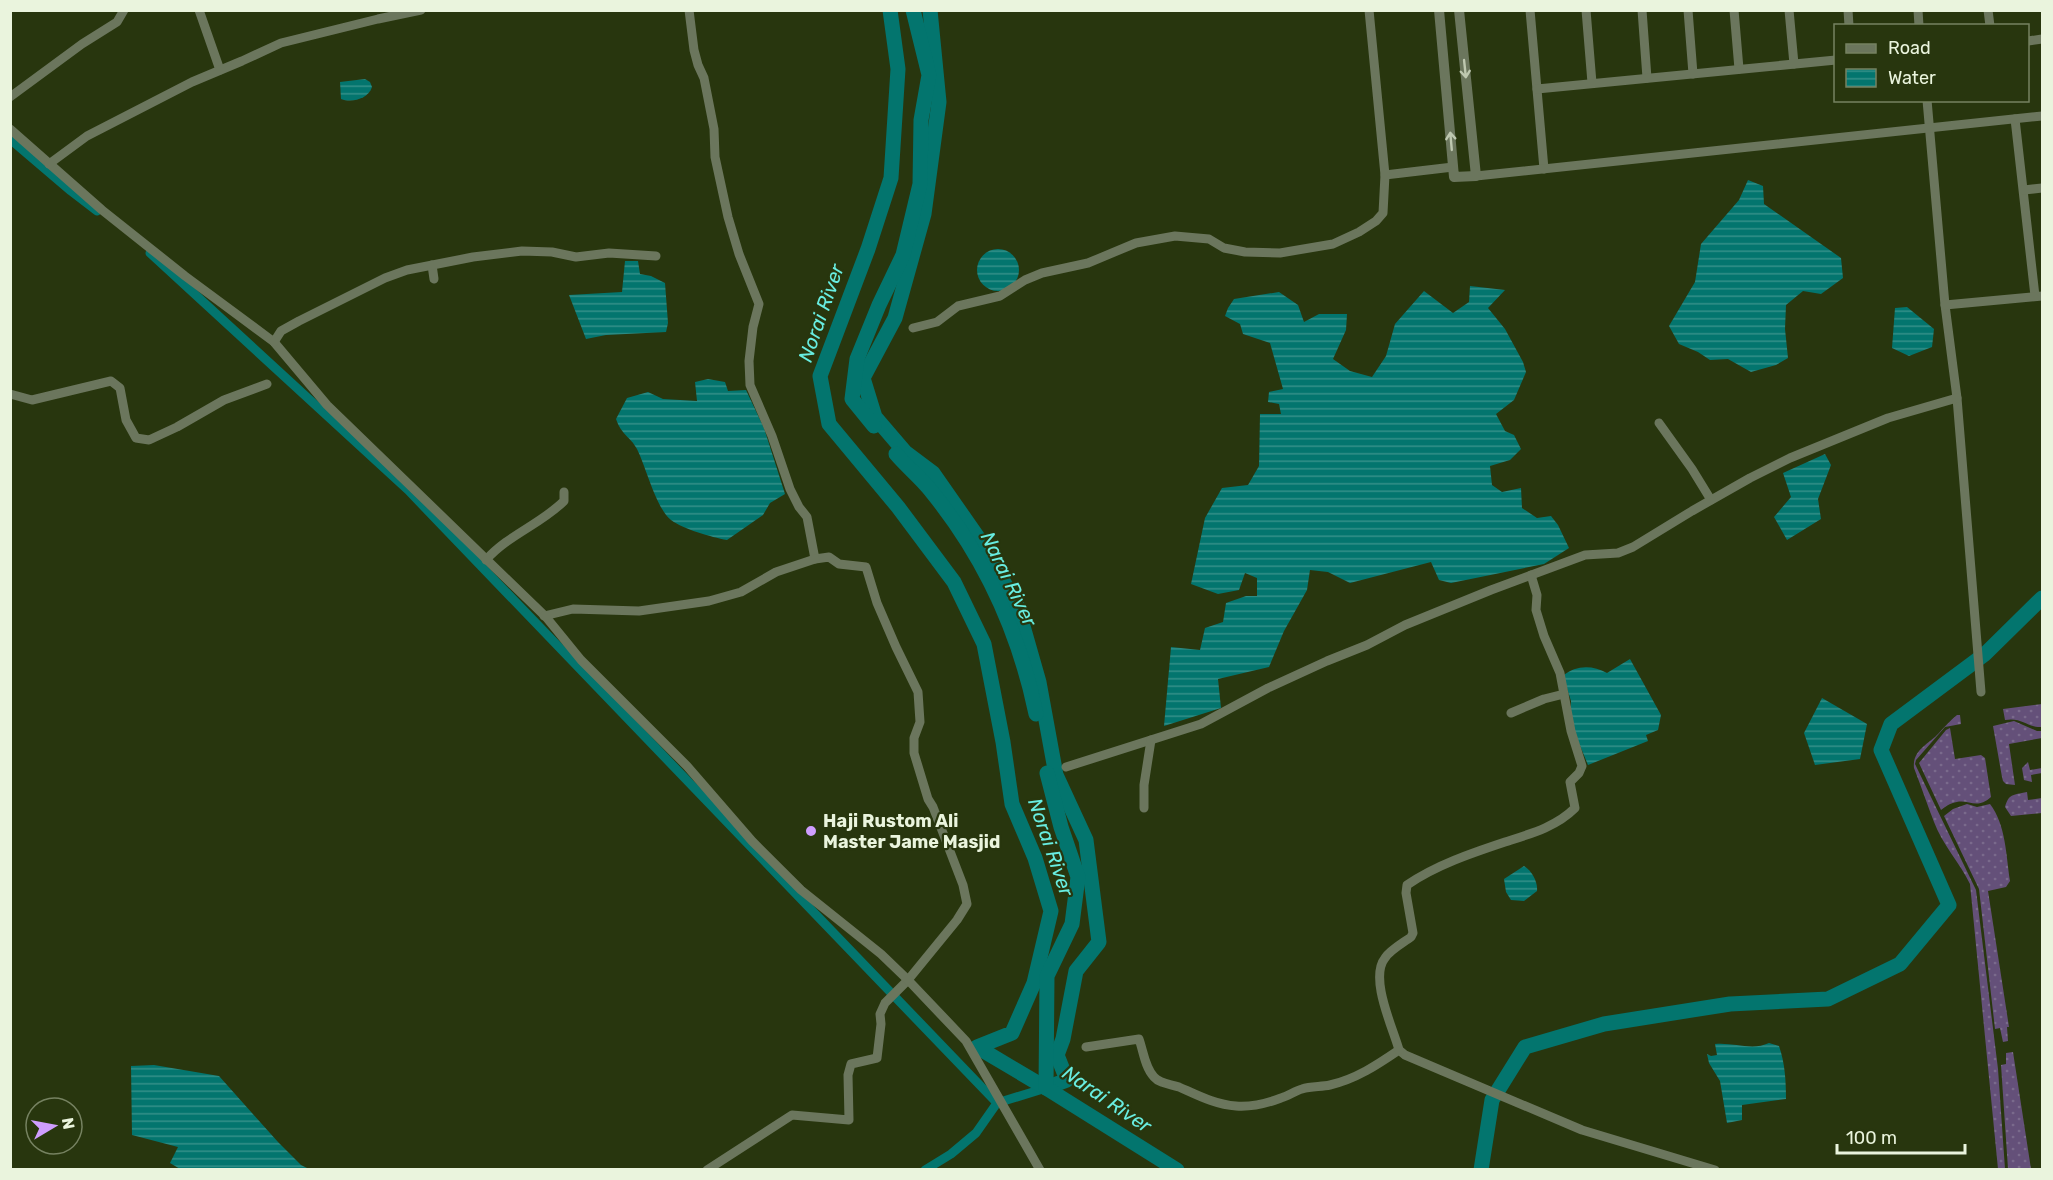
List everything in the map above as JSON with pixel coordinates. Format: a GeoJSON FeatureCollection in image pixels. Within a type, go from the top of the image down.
{"type":"FeatureCollection","features":[{"type":"Feature","properties":{"kind":"street"},"geometry":{"type":"LineString","coordinates":[[10,98],[73,50],[117,21],[124,10]]}},
{"type":"Feature","properties":{"kind":"street"},"geometry":{"type":"LineString","coordinates":[[199,10],[220,70]]}},
{"type":"Feature","properties":{"kind":"street"},"geometry":{"type":"LineString","coordinates":[[49,164],[87,136],[192,82],[281,42],[421,10]]}},
{"type":"Feature","properties":{"kind":"street"},"geometry":{"type":"LineString","coordinates":[[689,10],[694,50],[704,78],[714,129],[715,157],[728,217],[742,263],[759,304],[753,327],[749,361],[750,385],[772,436],[790,489],[807,517],[815,559]]}},
{"type":"Feature","properties":{"kind":"street"},"geometry":{"type":"LineString","coordinates":[[913,328],[937,322],[958,306],[1000,296],[1025,280],[1042,273],[1088,263],[1136,243],[1175,236],[1209,239],[1224,248],[1245,252],[1280,252],[1333,244],[1376,221],[1383,213],[1385,175],[1369,10]]}},
{"type":"Feature","properties":{"kind":"street"},"geometry":{"type":"LineString","coordinates":[[1439,10],[1454,177],[2043,116]]}},
{"type":"Feature","properties":{"kind":"street"},"geometry":{"type":"LineString","coordinates":[[1459,10],[1476,176]]}},
{"type":"Feature","properties":{"kind":"street"},"geometry":{"type":"LineString","coordinates":[[1530,10],[1544,169]]}},
{"type":"Feature","properties":{"kind":"street"},"geometry":{"type":"LineString","coordinates":[[1586,10],[1592,84]]}},
{"type":"Feature","properties":{"kind":"street"},"geometry":{"type":"LineString","coordinates":[[1642,10],[1647,78]]}},
{"type":"Feature","properties":{"kind":"street"},"geometry":{"type":"LineString","coordinates":[[1688,10],[1693,74]]}},
{"type":"Feature","properties":{"kind":"street"},"geometry":{"type":"LineString","coordinates":[[1734,10],[1739,69]]}},
{"type":"Feature","properties":{"kind":"street"},"geometry":{"type":"LineString","coordinates":[[1789,10],[1794,64]]}},
{"type":"Feature","properties":{"kind":"street"},"geometry":{"type":"LineString","coordinates":[[1537,89],[1834,60]]}},
{"type":"Feature","properties":{"kind":"street"},"geometry":{"type":"LineString","coordinates":[[1927,102],[1945,305],[1957,398],[1981,693]]}},
{"type":"Feature","properties":{"kind":"street"},"geometry":{"type":"LineString","coordinates":[[1945,305],[2039,296],[2015,119]]}},
{"type":"Feature","properties":{"kind":"street"},"geometry":{"type":"LineString","coordinates":[[10,129],[102,210],[274,342],[327,405],[544,616],[581,660],[687,766],[752,841],[801,890],[881,954],[908,980],[966,1041],[1040,1170]]}},
{"type":"Feature","properties":{"kind":"street"},"geometry":{"type":"LineString","coordinates":[[1385,175],[1453,167]]}},
{"type":"Feature","properties":{"kind":"street"},"geometry":{"type":"LineString","coordinates":[[2025,190],[2043,188]]}},
{"type":"Feature","properties":{"kind":"street"},"geometry":{"type":"LineString","coordinates":[[274,342],[281,331],[385,278],[407,270],[473,256],[522,251],[552,252],[576,257],[609,253],[656,256]]}},
{"type":"Feature","properties":{"kind":"street"},"geometry":{"type":"LineString","coordinates":[[432,265],[434,279]]}},
{"type":"Feature","properties":{"kind":"street"},"geometry":{"type":"LineString","coordinates":[[10,394],[32,400],[111,381],[120,388],[126,420],[136,438],[149,440],[224,400],[267,384]]}},
{"type":"Feature","properties":{"kind":"street"},"geometry":{"type":"LineString","coordinates":[[1066,767],[1165,737],[1210,720],[1268,688],[1327,661],[1405,626],[1531,575],[1585,555],[1618,553],[1633,548],[1711,500],[1790,458],[1888,418],[1957,398]]}},
{"type":"Feature","properties":{"kind":"street"},"geometry":{"type":"LineString","coordinates":[[1659,423],[1711,500]]}},
{"type":"Feature","properties":{"kind":"street"},"geometry":{"type":"LineString","coordinates":[[486,560],[494,551],[555,510],[564,501],[564,492]]}},
{"type":"Feature","properties":{"kind":"street"},"geometry":{"type":"LineString","coordinates":[[544,616],[573,609],[639,611],[709,601],[741,592],[776,572],[815,559],[829,557],[839,564],[866,567],[882,614],[918,692],[920,723],[914,738],[914,753],[928,799],[963,885],[967,904],[957,920],[908,980],[885,1003],[879,1014],[881,1024],[877,1058],[851,1064],[848,1075],[849,1120],[792,1115],[707,1170]]}},
{"type":"Feature","properties":{"kind":"street"},"geometry":{"type":"LineString","coordinates":[[1531,575],[1537,595],[1536,610],[1560,673],[1571,731],[1582,766],[1570,782],[1575,806],[1560,820],[1538,832],[1457,859],[1407,885],[1406,893],[1413,933],[1384,958],[1380,987],[1402,1052],[1582,1130],[1714,1170]]}},
{"type":"Feature","properties":{"kind":"street"},"geometry":{"type":"LineString","coordinates":[[1511,713],[1544,699],[1564,694]]}},
{"type":"Feature","properties":{"kind":"street"},"geometry":{"type":"LineString","coordinates":[[1144,808],[1144,785],[1151,740]]}},
{"type":"Feature","properties":{"kind":"street"},"geometry":{"type":"LineString","coordinates":[[1086,1047],[1139,1039],[1148,1068],[1162,1083],[1215,1102],[1238,1106],[1281,1099],[1301,1089],[1349,1079],[1402,1052]]}},
{"type":"Feature","properties":{"kind":"shaded area"},"geometry":{"type":"Polygon","coordinates":[[[2042,704],[2042,727],[2011,719],[2005,720],[2003,709],[2042,704]]]}},
{"type":"Feature","properties":{"kind":"shaded area"},"geometry":{"type":"Polygon","coordinates":[[[1957,715],[1960,715],[1961,724],[1945,727],[1957,715]]]}},
{"type":"Feature","properties":{"kind":"shaded area"},"geometry":{"type":"Polygon","coordinates":[[[2014,721],[2042,731],[2042,738],[2009,744],[2015,785],[2006,784],[2003,781],[1993,726],[2014,721]]]}},
{"type":"Feature","properties":{"kind":"shaded area"},"geometry":{"type":"Polygon","coordinates":[[[1945,727],[1915,764],[1976,890],[1998,1069],[2005,1169],[1998,1169],[1970,884],[1937,830],[1914,768],[1916,756],[1945,727]]]}},
{"type":"Feature","properties":{"kind":"shaded area"},"geometry":{"type":"Polygon","coordinates":[[[1950,728],[1955,759],[1981,755],[1985,758],[1991,797],[1979,803],[1957,802],[1941,810],[1919,763],[1950,728]]]}},
{"type":"Feature","properties":{"kind":"shaded area"},"geometry":{"type":"Polygon","coordinates":[[[2028,762],[2030,770],[2042,768],[2042,773],[2031,775],[2032,782],[2024,780],[2022,768],[2028,762]]]}},
{"type":"Feature","properties":{"kind":"shaded area"},"geometry":{"type":"Polygon","coordinates":[[[2027,792],[2028,800],[2042,798],[2042,813],[2011,816],[2005,807],[2010,797],[2027,792]]]}},
{"type":"Feature","properties":{"kind":"shaded area"},"geometry":{"type":"Polygon","coordinates":[[[1967,804],[1977,807],[1990,804],[1999,821],[2006,851],[2010,881],[2006,887],[1988,891],[2009,1027],[2007,1027],[2008,1041],[2003,1042],[2000,1028],[1995,1029],[1979,889],[1944,816],[1953,809],[1967,804]]]}},
{"type":"Feature","properties":{"kind":"shaded area"},"geometry":{"type":"Polygon","coordinates":[[[2013,1052],[2031,1169],[2008,1169],[2001,1065],[2006,1064],[2006,1053],[2013,1052]]]}},
{"type":"Feature","properties":{"kind":"water"},"geometry":{"type":"Polygon","coordinates":[[[365,79],[372,87],[367,94],[355,100],[341,99],[340,82],[365,79]]]}},
{"type":"Feature","properties":{"kind":"water"},"geometry":{"type":"Polygon","coordinates":[[[1748,180],[1763,186],[1764,204],[1841,258],[1843,278],[1821,294],[1803,291],[1786,305],[1785,329],[1788,358],[1776,365],[1751,372],[1728,359],[1710,360],[1679,344],[1669,326],[1695,282],[1701,244],[1739,200],[1748,180]]]}},
{"type":"Feature","properties":{"kind":"water"},"geometry":{"type":"Polygon","coordinates":[[[998,249],[1006,250],[1013,255],[1018,262],[1018,278],[1013,285],[1006,290],[998,291],[990,290],[983,285],[978,278],[977,270],[978,262],[983,255],[990,250],[998,249]]]}},
{"type":"Feature","properties":{"kind":"water"},"geometry":{"type":"Polygon","coordinates":[[[625,261],[638,261],[640,274],[651,276],[665,283],[668,323],[666,332],[606,335],[586,339],[569,295],[622,292],[625,261]]]}},
{"type":"Feature","properties":{"kind":"water"},"geometry":{"type":"Polygon","coordinates":[[[1470,286],[1505,290],[1488,308],[1505,329],[1526,372],[1514,400],[1496,414],[1505,431],[1514,435],[1521,449],[1510,460],[1490,466],[1492,485],[1502,492],[1521,488],[1522,508],[1537,518],[1551,516],[1569,548],[1544,564],[1451,583],[1439,580],[1431,562],[1350,583],[1328,572],[1310,570],[1307,590],[1284,631],[1269,667],[1218,679],[1221,708],[1164,726],[1171,647],[1200,650],[1205,628],[1223,622],[1226,603],[1246,596],[1257,596],[1257,578],[1245,573],[1239,590],[1218,594],[1191,584],[1205,518],[1222,488],[1248,485],[1259,466],[1260,414],[1281,414],[1279,404],[1268,402],[1269,392],[1283,389],[1270,343],[1243,334],[1240,324],[1225,316],[1234,299],[1279,292],[1298,305],[1304,322],[1319,314],[1347,314],[1346,330],[1333,359],[1350,371],[1372,377],[1386,356],[1395,324],[1424,291],[1453,313],[1469,302],[1470,286]]]}},
{"type":"Feature","properties":{"kind":"water"},"geometry":{"type":"Polygon","coordinates":[[[1907,307],[1934,329],[1932,347],[1909,356],[1892,348],[1895,308],[1907,307]]]}},
{"type":"Feature","properties":{"kind":"water"},"geometry":{"type":"Polygon","coordinates":[[[708,379],[725,382],[728,391],[746,390],[764,428],[785,494],[770,503],[763,515],[727,540],[705,535],[671,520],[656,497],[637,449],[616,419],[627,398],[648,392],[663,399],[697,401],[695,382],[708,379]]]}},
{"type":"Feature","properties":{"kind":"water"},"geometry":{"type":"Polygon","coordinates":[[[1825,454],[1831,465],[1818,499],[1821,519],[1787,540],[1774,517],[1791,497],[1783,473],[1825,454]]]}},
{"type":"Feature","properties":{"kind":"water"},"geometry":{"type":"Polygon","coordinates":[[[1630,659],[1661,715],[1658,730],[1646,735],[1648,741],[1588,765],[1571,724],[1571,701],[1563,676],[1584,667],[1607,673],[1630,659]]]}},
{"type":"Feature","properties":{"kind":"water"},"geometry":{"type":"Polygon","coordinates":[[[1822,698],[1867,724],[1860,759],[1815,765],[1804,733],[1822,698]]]}},
{"type":"Feature","properties":{"kind":"water"},"geometry":{"type":"Polygon","coordinates":[[[1524,866],[1534,877],[1537,891],[1524,901],[1511,900],[1506,892],[1504,879],[1524,866]]]}},
{"type":"Feature","properties":{"kind":"water"},"geometry":{"type":"Polygon","coordinates":[[[1769,1043],[1779,1046],[1781,1052],[1785,1072],[1786,1099],[1742,1105],[1742,1120],[1727,1123],[1720,1081],[1709,1063],[1707,1054],[1717,1055],[1715,1044],[1756,1046],[1769,1043]]]}},
{"type":"Feature","properties":{"kind":"water"},"geometry":{"type":"Polygon","coordinates":[[[154,1065],[219,1076],[278,1142],[301,1165],[309,1169],[180,1169],[170,1163],[178,1147],[132,1135],[131,1066],[154,1065]]]}},
{"type":"Feature","properties":{"kind":"waterway","name":"Norai River"},"geometry":{"type":"LineString","coordinates":[[890,10],[898,69],[891,178],[868,249],[820,376],[829,424],[898,507],[954,582],[984,644],[1003,742],[1012,804],[1035,858],[1051,911],[1034,983],[1012,1033],[977,1047],[1046,1088],[1067,1080],[1057,1055],[1063,1039],[1076,971],[1099,942],[1086,840],[1056,775],[1039,682],[1017,605],[977,536],[933,473],[905,452],[875,417],[863,378],[895,318],[924,214],[939,102],[930,10]]}},
{"type":"Feature","properties":{"kind":"waterway","name":"Narai River"},"geometry":{"type":"LineString","coordinates":[[874,426],[852,399],[857,359],[903,255],[920,184],[921,120],[929,75],[913,10]]}},
{"type":"Feature","properties":{"kind":"waterway"},"geometry":{"type":"LineString","coordinates":[[10,139],[97,211]]}},
{"type":"Feature","properties":{"kind":"waterway"},"geometry":{"type":"LineString","coordinates":[[150,253],[408,490],[997,1103]]}},
{"type":"Feature","properties":{"kind":"waterway","name":"Narai River"},"geometry":{"type":"LineString","coordinates":[[896,454],[927,486],[950,516],[983,569],[997,596],[1020,654],[1036,714]]}},
{"type":"Feature","properties":{"kind":"waterway"},"geometry":{"type":"LineString","coordinates":[[1481,1170],[1492,1100],[1525,1047],[1604,1024],[1730,1004],[1828,999],[1900,964],[1949,905],[1881,750],[1891,724],[1985,654],[2042,598]]}},
{"type":"Feature","properties":{"kind":"waterway","name":"Narai River"},"geometry":{"type":"LineString","coordinates":[[1047,773],[1061,827],[1078,877],[1072,924],[1047,976],[1046,1088],[1177,1170]]}},
{"type":"Feature","properties":{"kind":"waterway"},"geometry":{"type":"LineString","coordinates":[[925,1170],[951,1154],[976,1133],[997,1103],[1046,1088]]}},
{"type":"Feature","properties":{"kind":"place","name":"Haji Rustom Ali Master Jame Masjid"},"geometry":{"type":"Point","coordinates":[811,831]}}]}
